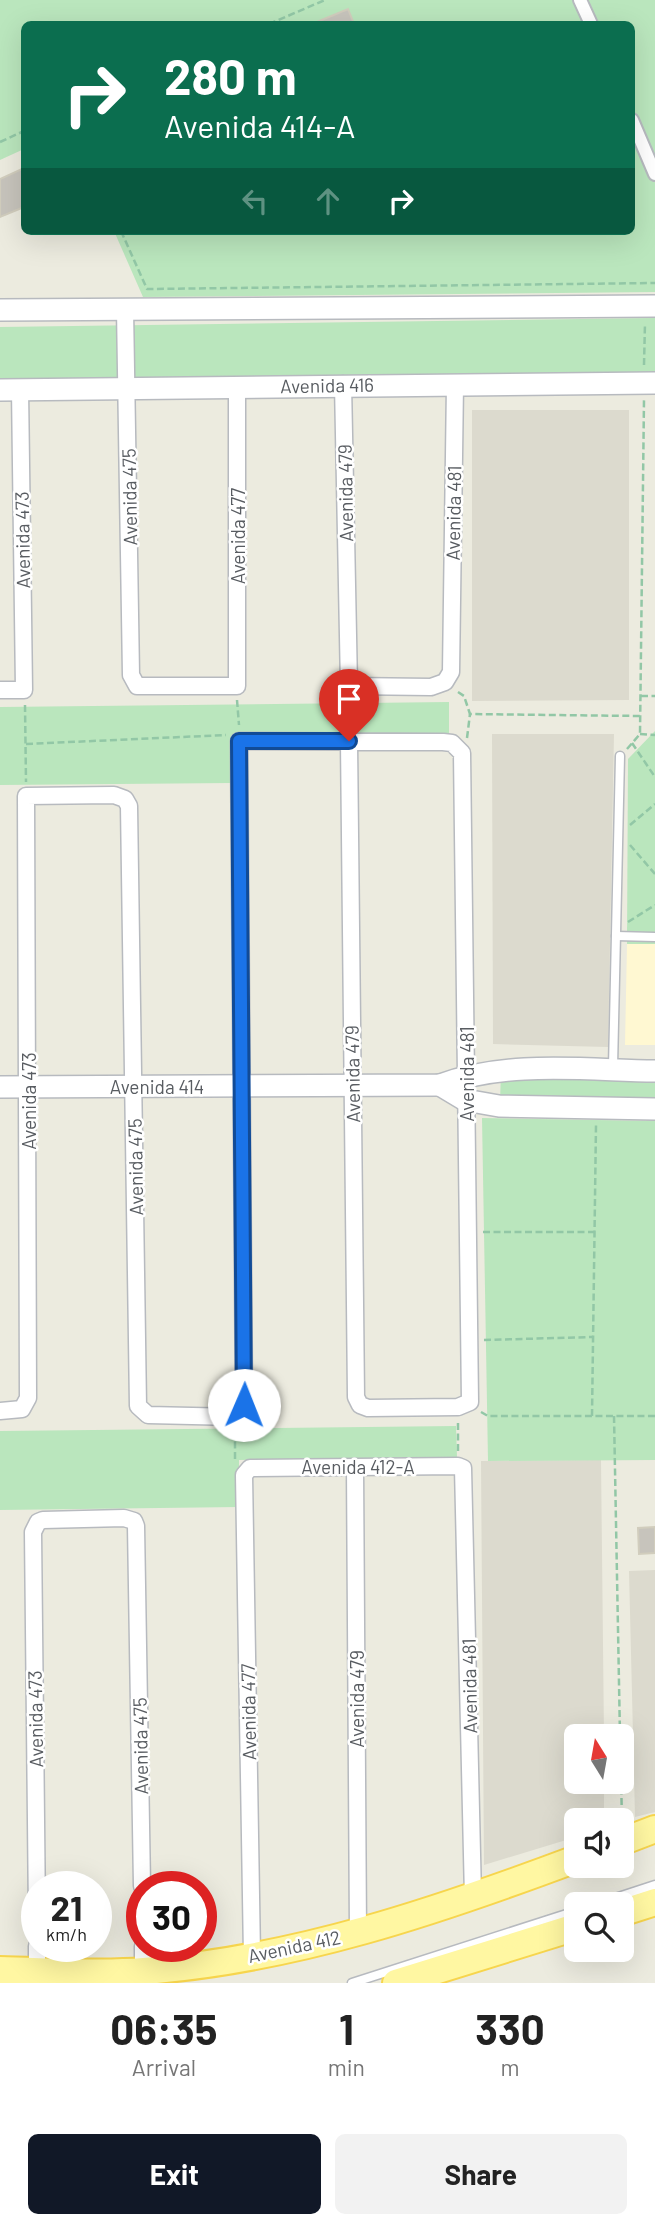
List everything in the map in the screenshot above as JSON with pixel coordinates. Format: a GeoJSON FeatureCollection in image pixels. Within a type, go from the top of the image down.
{"type":"FeatureCollection","features":[{"type":"Feature","properties":{"kind":"main road"},"geometry":{"type":"LineString","coordinates":[[634,1837],[655,1829]]}},
{"type":"Feature","properties":{"kind":"main road","name":"Avenida 412"},"geometry":{"type":"LineString","coordinates":[[217,1957],[252,1956],[358,1932],[473,1897],[564,1863]]}},
{"type":"Feature","properties":{"kind":"main road"},"geometry":{"type":"LineString","coordinates":[[634,1909],[655,1902]]}},
{"type":"Feature","properties":{"kind":"main road"},"geometry":{"type":"LineString","coordinates":[[396,1983],[564,1931]]}},
{"type":"Feature","properties":{"kind":"main road","name":"Avenida 412"},"geometry":{"type":"LineString","coordinates":[[0,1970],[25,1962]]}},
{"type":"Feature","properties":{"kind":"street"},"geometry":{"type":"LineString","coordinates":[[580,0],[589,21]]}},
{"type":"Feature","properties":{"kind":"street"},"geometry":{"type":"LineString","coordinates":[[635,127],[655,174]]}},
{"type":"Feature","properties":{"kind":"street"},"geometry":{"type":"LineString","coordinates":[[0,310],[650,306]]}},
{"type":"Feature","properties":{"kind":"street","name":"Avenida 475"},"geometry":{"type":"LineString","coordinates":[[125,309],[133,684],[141,687],[237,686]]}},
{"type":"Feature","properties":{"kind":"street","name":"Avenida 416"},"geometry":{"type":"LineString","coordinates":[[10,389],[649,383]]}},
{"type":"Feature","properties":{"kind":"street","name":"Avenida 479"},"geometry":{"type":"LineString","coordinates":[[343,384],[349,686]]}},
{"type":"Feature","properties":{"kind":"street","name":"Avenida 481"},"geometry":{"type":"LineString","coordinates":[[445,682],[451,672],[455,384]]}},
{"type":"Feature","properties":{"kind":"street","name":"Avenida 477"},"geometry":{"type":"LineString","coordinates":[[237,387],[237,686]]}},
{"type":"Feature","properties":{"kind":"street","name":"Avenida 473"},"geometry":{"type":"LineString","coordinates":[[10,389],[24,690]]}},
{"type":"Feature","properties":{"kind":"street"},"geometry":{"type":"LineString","coordinates":[[349,686],[431,687],[445,682]]}},
{"type":"Feature","properties":{"kind":"street"},"geometry":{"type":"LineString","coordinates":[[0,690],[24,690]]}},
{"type":"Feature","properties":{"kind":"street"},"geometry":{"type":"LineString","coordinates":[[236,1417],[242,1411],[245,1397],[239,738],[443,742],[460,747]]}},
{"type":"Feature","properties":{"kind":"street","name":"Avenida 479"},"geometry":{"type":"LineString","coordinates":[[349,741],[356,1397],[360,1405],[368,1408],[464,1404]]}},
{"type":"Feature","properties":{"kind":"street","name":"Avenida 481"},"geometry":{"type":"LineString","coordinates":[[460,747],[464,759],[466,1100],[471,1340],[464,1404]]}},
{"type":"Feature","properties":{"kind":"street","name":"Avenida 475"},"geometry":{"type":"LineString","coordinates":[[26,796],[114,795],[125,799],[130,806],[139,1411],[148,1415],[236,1417]]}},
{"type":"Feature","properties":{"kind":"street","name":"Avenida 473"},"geometry":{"type":"LineString","coordinates":[[0,1411],[17,1411],[26,1406],[29,1398],[26,796]]}},
{"type":"Feature","properties":{"kind":"street","name":"Avenida 414"},"geometry":{"type":"LineString","coordinates":[[0,1087],[440,1085],[466,1075],[500,1070],[655,1071]]}},
{"type":"Feature","properties":{"kind":"street","name":"Avenida 414"},"geometry":{"type":"LineString","coordinates":[[440,1085],[466,1100],[499,1105],[655,1109]]}},
{"type":"Feature","properties":{"kind":"street","name":"Avenida 479"},"geometry":{"type":"LineString","coordinates":[[355,1467],[358,1932]]}},
{"type":"Feature","properties":{"kind":"street","name":"Avenida 412-A"},"geometry":{"type":"LineString","coordinates":[[247,1469],[355,1467],[461,1470]]}},
{"type":"Feature","properties":{"kind":"street","name":"Avenida 477"},"geometry":{"type":"LineString","coordinates":[[247,1469],[244,1475],[252,1956]]}},
{"type":"Feature","properties":{"kind":"street","name":"Avenida 481"},"geometry":{"type":"LineString","coordinates":[[461,1470],[473,1897]]}},
{"type":"Feature","properties":{"kind":"street","name":"Avenida 473"},"geometry":{"type":"LineString","coordinates":[[37,1871],[33,1532],[38,1522],[124,1518],[134,1521]]}},
{"type":"Feature","properties":{"kind":"street","name":"Avenida 475"},"geometry":{"type":"LineString","coordinates":[[134,1521],[137,1530],[142,1871]]}},
{"type":"Feature","properties":{"kind":"lane"},"geometry":{"type":"LineString","coordinates":[[613,1070],[620,756]]}},
{"type":"Feature","properties":{"kind":"lane"},"geometry":{"type":"LineString","coordinates":[[616,932],[655,937]]}},
{"type":"Feature","properties":{"kind":"lane"},"geometry":{"type":"LineString","coordinates":[[634,1892],[655,1885]]}},
{"type":"Feature","properties":{"kind":"lane"},"geometry":{"type":"LineString","coordinates":[[352,1983],[564,1915]]}},
{"type":"Feature","properties":{"kind":"path"},"geometry":{"type":"LineString","coordinates":[[276,21],[325,0]]}},
{"type":"Feature","properties":{"kind":"path"},"geometry":{"type":"LineString","coordinates":[[0,142],[21,132]]}},
{"type":"Feature","properties":{"kind":"path"},"geometry":{"type":"LineString","coordinates":[[123,235],[147,289],[655,283]]}},
{"type":"Feature","properties":{"kind":"path"},"geometry":{"type":"LineString","coordinates":[[620,756],[640,734],[650,306]]}},
{"type":"Feature","properties":{"kind":"path"},"geometry":{"type":"LineString","coordinates":[[445,682],[464,696],[470,714],[470,734],[460,747]]}},
{"type":"Feature","properties":{"kind":"path"},"geometry":{"type":"LineString","coordinates":[[26,744],[239,738],[237,686]]}},
{"type":"Feature","properties":{"kind":"path"},"geometry":{"type":"LineString","coordinates":[[349,686],[349,741]]}},
{"type":"Feature","properties":{"kind":"path"},"geometry":{"type":"LineString","coordinates":[[24,690],[26,796]]}},
{"type":"Feature","properties":{"kind":"path"},"geometry":{"type":"LineString","coordinates":[[640,696],[655,696]]}},
{"type":"Feature","properties":{"kind":"path"},"geometry":{"type":"LineString","coordinates":[[470,714],[640,716]]}},
{"type":"Feature","properties":{"kind":"path"},"geometry":{"type":"LineString","coordinates":[[640,734],[655,735]]}},
{"type":"Feature","properties":{"kind":"path"},"geometry":{"type":"LineString","coordinates":[[632,743],[655,777]]}},
{"type":"Feature","properties":{"kind":"path"},"geometry":{"type":"LineString","coordinates":[[655,804],[618,832],[655,874]]}},
{"type":"Feature","properties":{"kind":"path"},"geometry":{"type":"LineString","coordinates":[[616,932],[655,905]]}},
{"type":"Feature","properties":{"kind":"path"},"geometry":{"type":"LineString","coordinates":[[592,1416],[596,1108]]}},
{"type":"Feature","properties":{"kind":"path"},"geometry":{"type":"LineString","coordinates":[[468,1233],[595,1232]]}},
{"type":"Feature","properties":{"kind":"path"},"geometry":{"type":"LineString","coordinates":[[471,1340],[593,1337]]}},
{"type":"Feature","properties":{"kind":"path"},"geometry":{"type":"LineString","coordinates":[[461,1470],[464,1404]]}},
{"type":"Feature","properties":{"kind":"path"},"geometry":{"type":"LineString","coordinates":[[488,1416],[655,1416]]}},
{"type":"Feature","properties":{"kind":"path"},"geometry":{"type":"LineString","coordinates":[[614,1416],[620,1724]]}},
{"type":"Feature","properties":{"kind":"path"},"geometry":{"type":"LineString","coordinates":[[236,1417],[235,1464],[247,1469]]}},
{"type":"Feature","properties":{"kind":"shaded area"},"geometry":{"type":"Polygon","coordinates":[[[472,410],[629,410],[629,700],[472,701],[472,410]]]}},
{"type":"Feature","properties":{"kind":"shaded area"},"geometry":{"type":"Polygon","coordinates":[[[492,734],[614,734],[608,1047],[493,1044],[492,734]]]}},
{"type":"Feature","properties":{"kind":"shaded area"},"geometry":{"type":"Polygon","coordinates":[[[627,944],[655,944],[655,1045],[625,1045],[627,944]]]}},
{"type":"Feature","properties":{"kind":"shaded area"},"geometry":{"type":"Polygon","coordinates":[[[601,1460],[604,1724],[564,1724],[564,1794],[604,1794],[604,1808],[564,1808],[564,1841],[484,1865],[481,1461],[601,1460]]]}},
{"type":"Feature","properties":{"kind":"shaded area"},"geometry":{"type":"Polygon","coordinates":[[[655,1570],[655,1812],[635,1817],[634,1724],[629,1571],[655,1570]]]}},
{"type":"Feature","properties":{"kind":"green space"},"geometry":{"type":"Polygon","coordinates":[[[0,0],[655,0],[655,292],[143,297],[116,235],[635,235],[635,21],[21,21],[21,150],[0,160],[0,0]]]}},
{"type":"Feature","properties":{"kind":"green space"},"geometry":{"type":"Polygon","coordinates":[[[655,318],[655,377],[0,384],[0,327],[655,318]]]}},
{"type":"Feature","properties":{"kind":"green space"},"geometry":{"type":"Polygon","coordinates":[[[449,702],[449,734],[232,736],[232,783],[0,785],[0,707],[449,702]]]}},
{"type":"Feature","properties":{"kind":"green space"},"geometry":{"type":"Polygon","coordinates":[[[655,731],[655,944],[627,944],[628,759],[655,731]]]}},
{"type":"Feature","properties":{"kind":"green space"},"geometry":{"type":"Polygon","coordinates":[[[501,1070],[655,1076],[655,1105],[500,1102],[501,1070]]]}},
{"type":"Feature","properties":{"kind":"green space"},"geometry":{"type":"Polygon","coordinates":[[[482,1118],[655,1121],[655,1460],[488,1461],[482,1118]]]}},
{"type":"Feature","properties":{"kind":"green space"},"geometry":{"type":"Polygon","coordinates":[[[456,1426],[457,1457],[239,1460],[239,1507],[0,1510],[0,1431],[456,1426]]]}},
{"type":"Feature","properties":{"kind":"building"},"geometry":{"type":"Polygon","coordinates":[[[348,9],[353,21],[319,21],[348,9]]]}},
{"type":"Feature","properties":{"kind":"building"},"geometry":{"type":"Polygon","coordinates":[[[21,169],[21,208],[0,217],[0,179],[21,169]]]}},
{"type":"Feature","properties":{"kind":"building"},"geometry":{"type":"Polygon","coordinates":[[[655,1527],[655,1553],[639,1554],[638,1528],[655,1527]]]}},
{"type":"Feature","properties":{"kind":"route"},"geometry":{"type":"LineString","coordinates":[[244,1405],[239,741],[349,741]]}}]}
